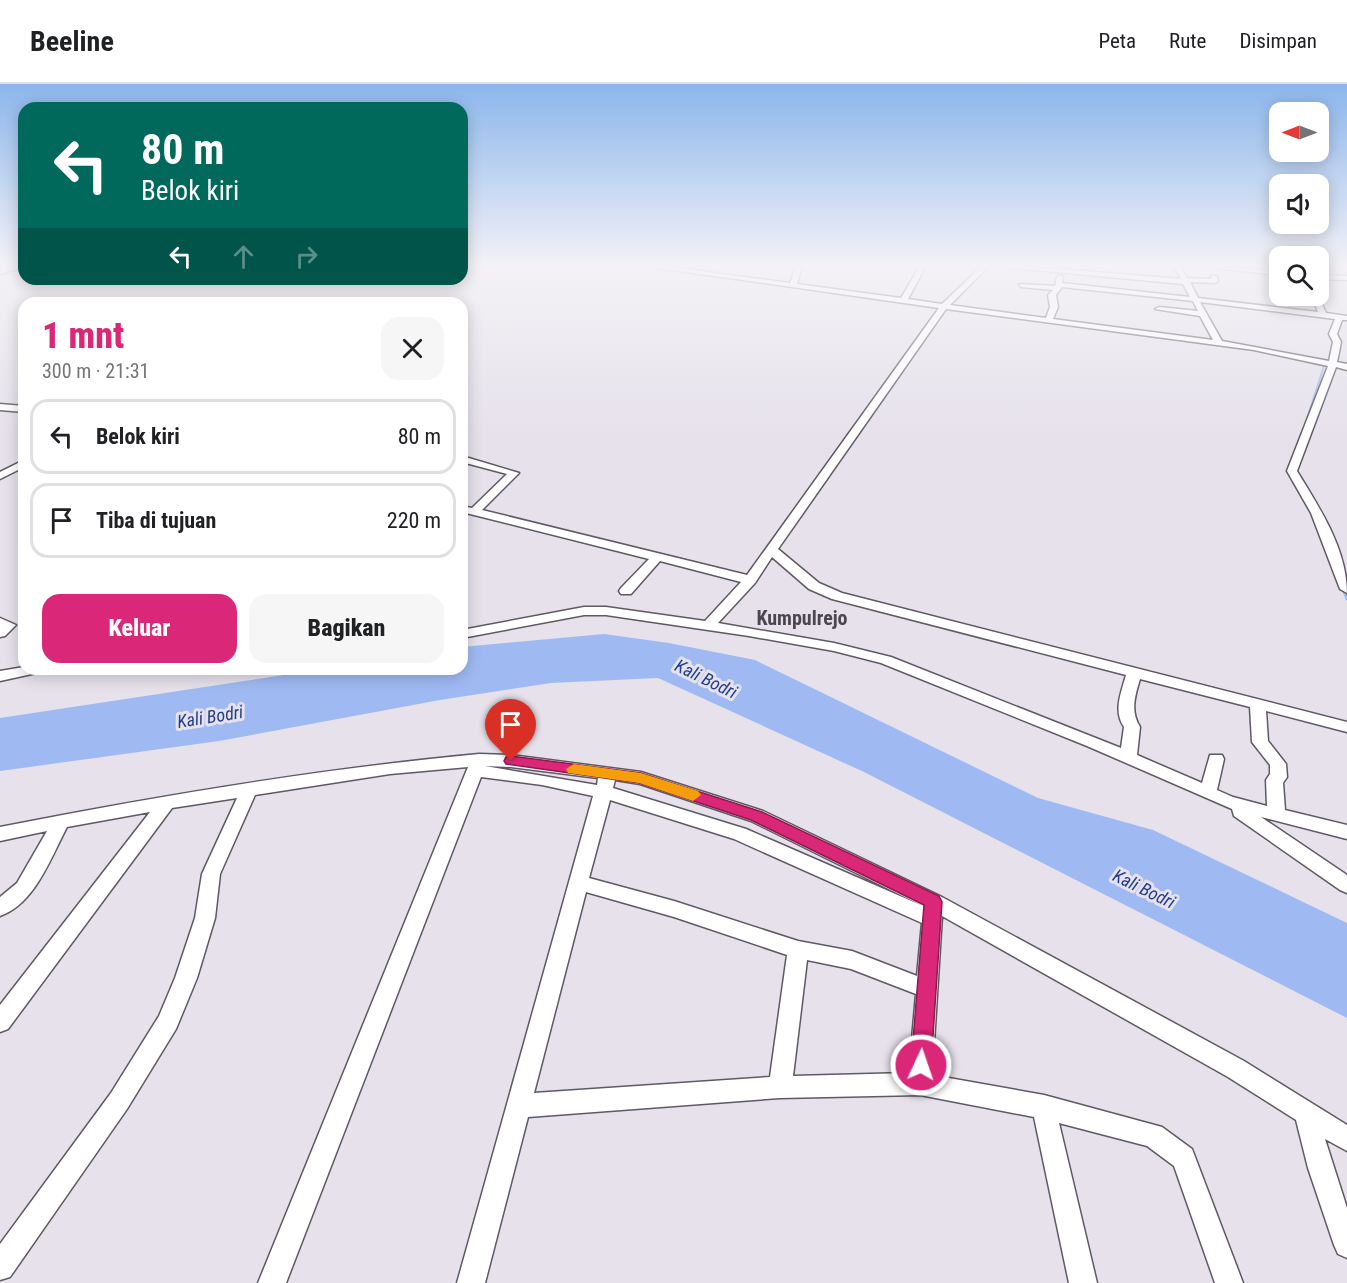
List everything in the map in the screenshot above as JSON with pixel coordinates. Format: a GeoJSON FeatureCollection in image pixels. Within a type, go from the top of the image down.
{"type":"FeatureCollection","features":[{"type":"Feature","properties":{"kind":"street"},"geometry":{"type":"LineString","coordinates":[[708,626],[750,580],[933,322]]}},
{"type":"Feature","properties":{"kind":"street"},"geometry":{"type":"LineString","coordinates":[[1070,322],[1124,327],[1347,367]]}},
{"type":"Feature","properties":{"kind":"street"},"geometry":{"type":"LineString","coordinates":[[1208,322],[1219,343]]}},
{"type":"Feature","properties":{"kind":"street"},"geometry":{"type":"LineString","coordinates":[[1341,322],[1333,334],[1337,342],[1332,364],[1292,471],[1317,513],[1347,589]]}},
{"type":"Feature","properties":{"kind":"street"},"geometry":{"type":"LineString","coordinates":[[1337,330],[1347,332]]}},
{"type":"Feature","properties":{"kind":"street"},"geometry":{"type":"LineString","coordinates":[[0,407],[18,409]]}},
{"type":"Feature","properties":{"kind":"street"},"geometry":{"type":"LineString","coordinates":[[468,461],[514,473],[475,511]]}},
{"type":"Feature","properties":{"kind":"street"},"geometry":{"type":"LineString","coordinates":[[0,476],[18,466]]}},
{"type":"Feature","properties":{"kind":"street"},"geometry":{"type":"LineString","coordinates":[[468,510],[750,580]]}},
{"type":"Feature","properties":{"kind":"street"},"geometry":{"type":"LineString","coordinates":[[771,550],[814,586],[837,596],[1347,727]]}},
{"type":"Feature","properties":{"kind":"street"},"geometry":{"type":"LineString","coordinates":[[626,591],[657,557]]}},
{"type":"Feature","properties":{"kind":"street"},"geometry":{"type":"LineString","coordinates":[[468,633],[596,611],[708,626],[834,647],[886,660],[1128,758],[1227,802],[1347,832]]}},
{"type":"Feature","properties":{"kind":"street"},"geometry":{"type":"LineString","coordinates":[[0,622],[9,625],[0,633]]}},
{"type":"Feature","properties":{"kind":"street"},"geometry":{"type":"LineString","coordinates":[[0,676],[18,672]]}},
{"type":"Feature","properties":{"kind":"street"},"geometry":{"type":"LineString","coordinates":[[1128,758],[1132,727],[1126,718],[1126,708],[1134,674]]}},
{"type":"Feature","properties":{"kind":"street"},"geometry":{"type":"LineString","coordinates":[[1258,705],[1260,742],[1278,764],[1279,777],[1274,780],[1277,816]]}},
{"type":"Feature","properties":{"kind":"street"},"geometry":{"type":"LineString","coordinates":[[1208,794],[1216,759]]}},
{"type":"Feature","properties":{"kind":"street"},"geometry":{"type":"LineString","coordinates":[[0,834],[166,803],[390,768],[477,766],[511,761],[641,778],[757,816],[1236,1069],[1347,1139]]}},
{"type":"Feature","properties":{"kind":"street"},"geometry":{"type":"LineString","coordinates":[[477,766],[605,792],[741,835],[932,910]]}},
{"type":"Feature","properties":{"kind":"street"},"geometry":{"type":"LineString","coordinates":[[272,1283],[477,766]]}},
{"type":"Feature","properties":{"kind":"street"},"geometry":{"type":"LineString","coordinates":[[471,1283],[608,774]]}},
{"type":"Feature","properties":{"kind":"street"},"geometry":{"type":"LineString","coordinates":[[0,1267],[119,1101],[168,1022],[186,978],[205,918],[211,874],[248,792]]}},
{"type":"Feature","properties":{"kind":"street"},"geometry":{"type":"LineString","coordinates":[[1227,802],[1347,885]]}},
{"type":"Feature","properties":{"kind":"street"},"geometry":{"type":"LineString","coordinates":[[0,1022],[166,803]]}},
{"type":"Feature","properties":{"kind":"street"},"geometry":{"type":"LineString","coordinates":[[0,908],[24,888],[61,822]]}},
{"type":"Feature","properties":{"kind":"street"},"geometry":{"type":"LineString","coordinates":[[580,883],[674,909],[798,950],[852,960],[926,988]]}},
{"type":"Feature","properties":{"kind":"street"},"geometry":{"type":"LineString","coordinates":[[920,1084],[932,910]]}},
{"type":"Feature","properties":{"kind":"street"},"geometry":{"type":"LineString","coordinates":[[780,1087],[798,950]]}},
{"type":"Feature","properties":{"kind":"street"},"geometry":{"type":"LineString","coordinates":[[519,1106],[780,1087],[920,1084],[1044,1107],[1153,1136],[1183,1158],[1229,1283]]}},
{"type":"Feature","properties":{"kind":"street"},"geometry":{"type":"LineString","coordinates":[[1044,1107],[1083,1283]]}},
{"type":"Feature","properties":{"kind":"street"},"geometry":{"type":"LineString","coordinates":[[1306,1113],[1320,1168],[1347,1245]]}},
{"type":"Feature","properties":{"kind":"water","name":"Kali Bodri"},"geometry":{"type":"Polygon","coordinates":[[[604,634],[669,643],[755,660],[1038,798],[1153,830],[1347,923],[1347,1018],[864,772],[658,678],[551,683],[440,700],[219,741],[0,771],[0,718],[283,675],[468,675],[468,646],[604,634]]]}},
{"type":"Feature","properties":{"kind":"waterway"},"geometry":{"type":"LineString","coordinates":[[1305,425],[1325,363]]}},
{"type":"Feature","properties":{"kind":"waterway"},"geometry":{"type":"LineString","coordinates":[[1342,587],[1347,599]]}},
{"type":"Feature","properties":{"kind":"slow traffic"},"geometry":{"type":"LineString","coordinates":[[574,769],[641,778],[693,795]]}},
{"type":"Feature","properties":{"kind":"district","name":"Kumpulrejo"},"geometry":{"type":"Point","coordinates":[802,618]}},
{"type":"Feature","properties":{"kind":"route"},"geometry":{"type":"LineString","coordinates":[[511,761],[641,778],[757,816],[933,902],[921,1065]]}}]}
